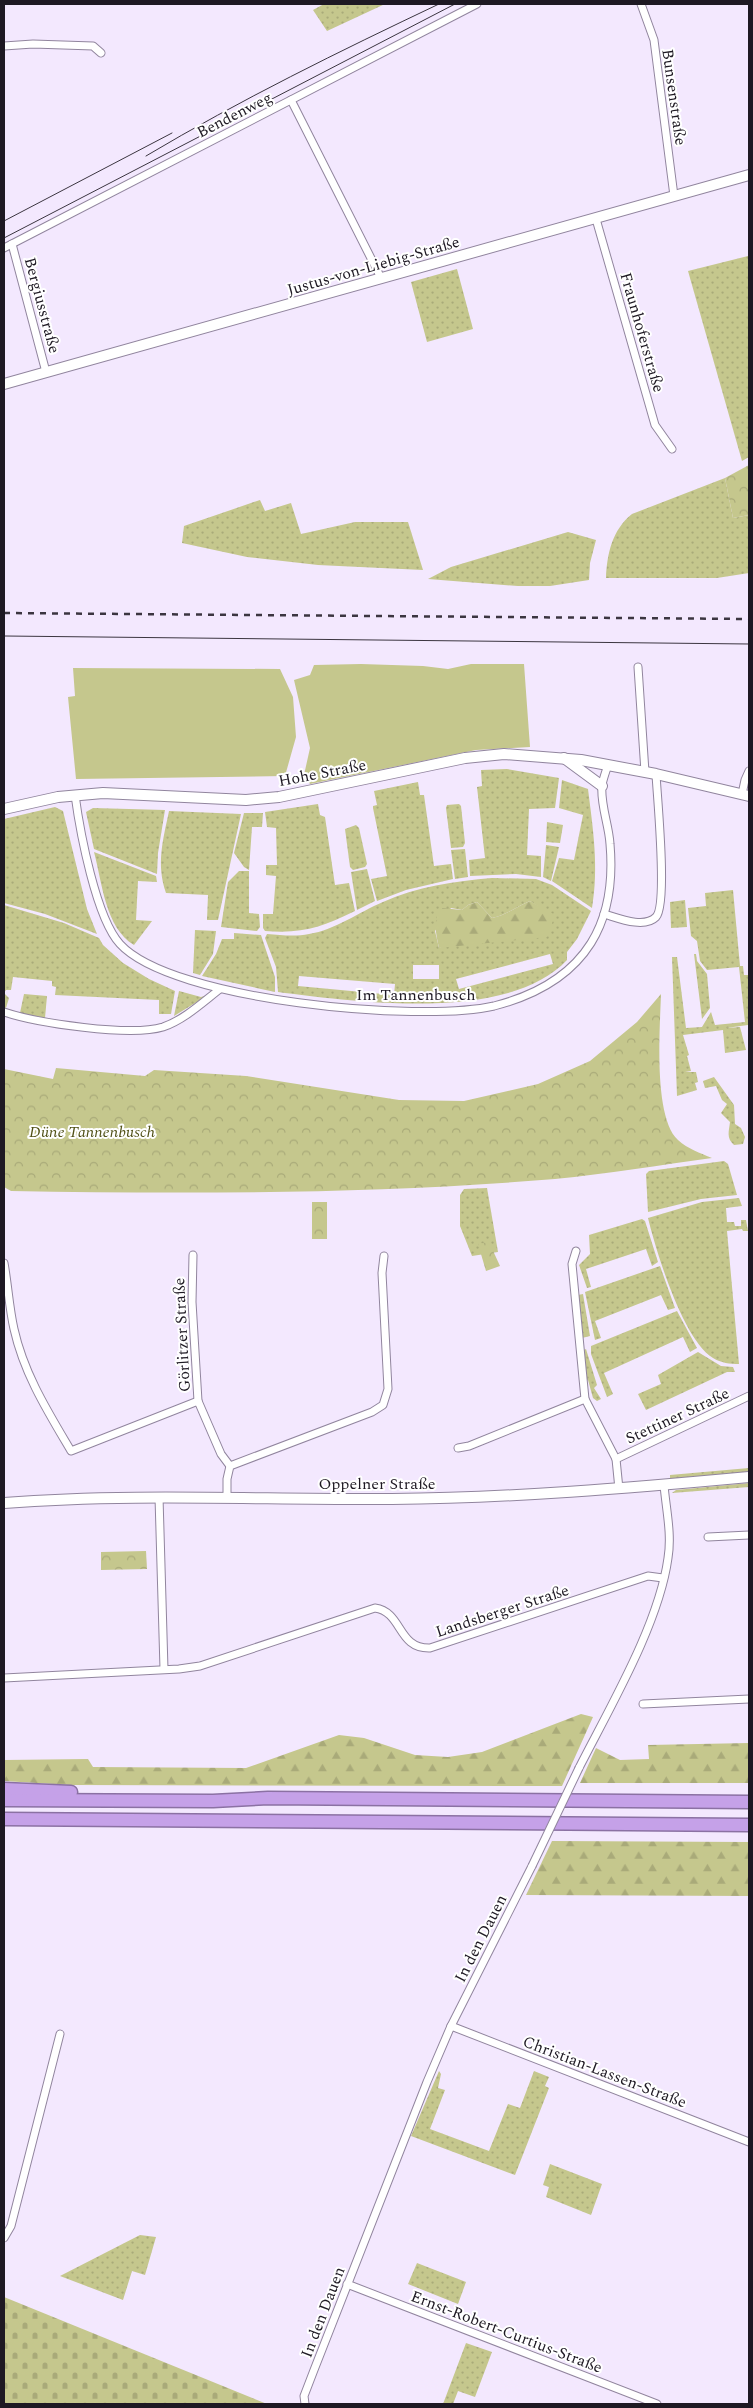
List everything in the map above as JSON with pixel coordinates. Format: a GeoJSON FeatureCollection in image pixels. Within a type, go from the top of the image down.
{"type":"FeatureCollection","features":[{"type":"Feature","properties":{"kind":"highway"},"geometry":{"type":"LineString","coordinates":[[4,1789],[64,1792],[247,1793],[268,1798]]}},
{"type":"Feature","properties":{"kind":"highway"},"geometry":{"type":"LineString","coordinates":[[4,1800],[213,1801],[268,1798],[749,1802]]}},
{"type":"Feature","properties":{"kind":"highway"},"geometry":{"type":"LineString","coordinates":[[4,1819],[749,1825]]}},
{"type":"Feature","properties":{"kind":"street","name":"Bendenweg"},"geometry":{"type":"LineString","coordinates":[[4,248],[477,4]]}},
{"type":"Feature","properties":{"kind":"street","name":"Bunsenstraße"},"geometry":{"type":"LineString","coordinates":[[641,4],[654,40],[674,196]]}},
{"type":"Feature","properties":{"kind":"street"},"geometry":{"type":"LineString","coordinates":[[4,46],[33,44],[93,46],[101,53]]}},
{"type":"Feature","properties":{"kind":"street"},"geometry":{"type":"LineString","coordinates":[[291,100],[381,278]]}},
{"type":"Feature","properties":{"kind":"street","name":"Justus-von-Liebig-Straße"},"geometry":{"type":"LineString","coordinates":[[4,384],[749,175]]}},
{"type":"Feature","properties":{"kind":"street","name":"Fraunhoferstraße"},"geometry":{"type":"LineString","coordinates":[[596,219],[656,424],[672,449]]}},
{"type":"Feature","properties":{"kind":"street","name":"Bergiusstraße"},"geometry":{"type":"LineString","coordinates":[[12,244],[46,372]]}},
{"type":"Feature","properties":{"kind":"street"},"geometry":{"type":"LineString","coordinates":[[604,914],[641,922],[648,921],[656,916],[661,907],[661,865],[638,667]]}},
{"type":"Feature","properties":{"kind":"street","name":"Hohe Straße"},"geometry":{"type":"LineString","coordinates":[[4,809],[75,795],[103,793],[261,799],[297,794],[485,755],[532,755],[563,758],[651,773],[746,795]]}},
{"type":"Feature","properties":{"kind":"street"},"geometry":{"type":"LineString","coordinates":[[563,758],[602,786]]}},
{"type":"Feature","properties":{"kind":"street","name":"Im Tannenbusch"},"geometry":{"type":"LineString","coordinates":[[75,795],[105,922],[120,944],[129,952],[158,970],[220,989],[335,1007],[427,1010],[492,1006],[538,990],[564,974],[591,943],[604,914],[609,895],[611,860],[602,786],[608,765]]}},
{"type":"Feature","properties":{"kind":"street"},"geometry":{"type":"LineString","coordinates":[[746,795],[744,780],[749,771]]}},
{"type":"Feature","properties":{"kind":"street"},"geometry":{"type":"LineString","coordinates":[[4,1012],[53,1024],[136,1029],[162,1027],[200,1004],[220,989]]}},
{"type":"Feature","properties":{"kind":"street"},"geometry":{"type":"LineString","coordinates":[[576,1250],[572,1264],[585,1399],[616,1459],[620,1489]]}},
{"type":"Feature","properties":{"kind":"street","name":"Görlitzer Straße"},"geometry":{"type":"LineString","coordinates":[[193,1255],[192,1302],[198,1401],[221,1454],[230,1466]]}},
{"type":"Feature","properties":{"kind":"street"},"geometry":{"type":"LineString","coordinates":[[227,1498],[227,1479],[230,1466],[372,1412],[383,1405],[388,1389],[382,1273],[384,1256]]}},
{"type":"Feature","properties":{"kind":"street"},"geometry":{"type":"LineString","coordinates":[[4,1263],[8,1302],[26,1369],[39,1398],[72,1451],[198,1401]]}},
{"type":"Feature","properties":{"kind":"street","name":"Stettiner Straße"},"geometry":{"type":"LineString","coordinates":[[616,1459],[749,1396]]}},
{"type":"Feature","properties":{"kind":"street"},"geometry":{"type":"LineString","coordinates":[[458,1448],[469,1446],[585,1399]]}},
{"type":"Feature","properties":{"kind":"street","name":"Oppelner Straße"},"geometry":{"type":"LineString","coordinates":[[4,1503],[159,1497],[408,1498],[498,1496],[620,1489],[749,1477]]}},
{"type":"Feature","properties":{"kind":"street","name":"In den Dauen"},"geometry":{"type":"LineString","coordinates":[[305,2404],[304,2396],[347,2284],[409,2124],[451,2026],[532,1866],[646,1630],[663,1578],[669,1548],[664,1485]]}},
{"type":"Feature","properties":{"kind":"street"},"geometry":{"type":"LineString","coordinates":[[159,1497],[164,1670]]}},
{"type":"Feature","properties":{"kind":"street"},"geometry":{"type":"LineString","coordinates":[[708,1537],[749,1535]]}},
{"type":"Feature","properties":{"kind":"street","name":"Landsberger Straße"},"geometry":{"type":"LineString","coordinates":[[4,1678],[164,1670],[195,1666],[223,1659],[375,1608],[381,1608],[390,1614],[410,1643],[416,1647],[430,1648],[648,1576],[663,1578]]}},
{"type":"Feature","properties":{"kind":"street"},"geometry":{"type":"LineString","coordinates":[[643,1704],[749,1699]]}},
{"type":"Feature","properties":{"kind":"street","name":"Christian-Lassen-Straße"},"geometry":{"type":"LineString","coordinates":[[451,2026],[749,2142]]}},
{"type":"Feature","properties":{"kind":"street"},"geometry":{"type":"LineString","coordinates":[[4,2238],[10,2226],[60,2034]]}},
{"type":"Feature","properties":{"kind":"street","name":"Ernst-Robert-Curtius-Straße"},"geometry":{"type":"LineString","coordinates":[[347,2284],[657,2404]]}},
{"type":"Feature","properties":{"kind":"green space"},"geometry":{"type":"Polygon","coordinates":[[[324,4],[385,4],[327,31],[313,10],[324,4]]]}},
{"type":"Feature","properties":{"kind":"green space"},"geometry":{"type":"Polygon","coordinates":[[[748,256],[749,457],[742,461],[688,271],[748,256]]]}},
{"type":"Feature","properties":{"kind":"green space"},"geometry":{"type":"Polygon","coordinates":[[[457,269],[473,329],[427,342],[411,282],[457,269]]]}},
{"type":"Feature","properties":{"kind":"green space"},"geometry":{"type":"Polygon","coordinates":[[[749,465],[749,515],[733,518],[725,478],[749,465]]]}},
{"type":"Feature","properties":{"kind":"green space"},"geometry":{"type":"Polygon","coordinates":[[[725,478],[733,518],[749,515],[749,573],[717,578],[606,578],[609,551],[615,535],[625,520],[632,514],[725,478]]]}},
{"type":"Feature","properties":{"kind":"green space"},"geometry":{"type":"Polygon","coordinates":[[[260,500],[265,511],[291,503],[301,534],[355,522],[408,522],[423,570],[318,565],[247,557],[182,543],[184,526],[260,500]]]}},
{"type":"Feature","properties":{"kind":"green space"},"geometry":{"type":"Polygon","coordinates":[[[568,532],[596,540],[590,563],[589,580],[550,586],[518,586],[428,579],[451,567],[568,532]]]}},
{"type":"Feature","properties":{"kind":"green space"},"geometry":{"type":"Polygon","coordinates":[[[471,664],[524,664],[530,747],[476,750],[310,784],[304,775],[310,748],[294,680],[310,675],[314,665],[423,666],[448,669],[471,664]]]}},
{"type":"Feature","properties":{"kind":"green space"},"geometry":{"type":"Polygon","coordinates":[[[73,668],[280,669],[293,697],[296,737],[285,776],[76,779],[68,697],[75,696],[73,668]]]}},
{"type":"Feature","properties":{"kind":"green space"},"geometry":{"type":"Polygon","coordinates":[[[507,769],[559,778],[555,808],[529,809],[527,855],[541,856],[541,877],[516,874],[470,876],[469,860],[485,858],[477,787],[482,786],[481,770],[507,769]]]}},
{"type":"Feature","properties":{"kind":"green space"},"geometry":{"type":"Polygon","coordinates":[[[562,780],[588,789],[595,863],[592,908],[552,881],[559,858],[574,860],[583,815],[559,808],[562,780]]]}},
{"type":"Feature","properties":{"kind":"green space"},"geometry":{"type":"Polygon","coordinates":[[[418,782],[420,795],[424,795],[434,866],[451,864],[453,879],[406,890],[377,901],[371,879],[387,876],[373,808],[373,806],[377,805],[374,791],[418,782]]]}},
{"type":"Feature","properties":{"kind":"green space"},"geometry":{"type":"Polygon","coordinates":[[[318,804],[320,815],[325,817],[335,885],[349,883],[355,911],[312,928],[278,932],[265,931],[263,928],[263,914],[273,914],[276,876],[266,875],[266,865],[277,865],[276,828],[267,827],[265,812],[318,804]]]}},
{"type":"Feature","properties":{"kind":"green space"},"geometry":{"type":"Polygon","coordinates":[[[459,804],[461,806],[465,843],[463,847],[451,848],[446,808],[447,805],[459,804]]]}},
{"type":"Feature","properties":{"kind":"green space"},"geometry":{"type":"Polygon","coordinates":[[[55,807],[63,811],[87,909],[97,934],[45,914],[4,903],[4,819],[55,807]]]}},
{"type":"Feature","properties":{"kind":"green space"},"geometry":{"type":"Polygon","coordinates":[[[93,808],[165,810],[158,853],[157,874],[94,849],[86,812],[93,808]]]}},
{"type":"Feature","properties":{"kind":"green space"},"geometry":{"type":"Polygon","coordinates":[[[169,811],[241,814],[218,920],[207,920],[208,895],[166,893],[161,872],[161,862],[169,811]]]}},
{"type":"Feature","properties":{"kind":"green space"},"geometry":{"type":"Polygon","coordinates":[[[244,813],[263,813],[262,827],[252,827],[249,870],[244,867],[234,853],[244,813]]]}},
{"type":"Feature","properties":{"kind":"green space"},"geometry":{"type":"Polygon","coordinates":[[[547,822],[563,825],[560,843],[546,842],[547,822]]]}},
{"type":"Feature","properties":{"kind":"green space"},"geometry":{"type":"Polygon","coordinates":[[[356,825],[359,828],[367,864],[365,867],[353,870],[350,867],[345,829],[356,825]]]}},
{"type":"Feature","properties":{"kind":"green space"},"geometry":{"type":"Polygon","coordinates":[[[546,845],[559,847],[551,881],[543,877],[546,845]]]}},
{"type":"Feature","properties":{"kind":"green space"},"geometry":{"type":"Polygon","coordinates":[[[465,849],[468,877],[455,879],[451,850],[465,849]]]}},
{"type":"Feature","properties":{"kind":"green space"},"geometry":{"type":"Polygon","coordinates":[[[94,852],[156,876],[157,882],[138,881],[136,920],[152,921],[134,945],[124,937],[111,916],[94,852]]]}},
{"type":"Feature","properties":{"kind":"green space"},"geometry":{"type":"Polygon","coordinates":[[[367,869],[375,901],[357,910],[351,872],[367,869]]]}},
{"type":"Feature","properties":{"kind":"green space"},"geometry":{"type":"Polygon","coordinates":[[[239,871],[249,871],[249,913],[259,914],[260,927],[257,931],[221,927],[228,882],[239,871]]]}},
{"type":"Feature","properties":{"kind":"green space"},"geometry":{"type":"Polygon","coordinates":[[[492,878],[536,879],[552,885],[591,911],[577,939],[567,952],[567,960],[541,980],[508,993],[470,1000],[430,1003],[388,1003],[278,992],[276,967],[265,938],[267,934],[288,936],[319,932],[409,892],[436,885],[492,878]],[[530,901],[492,918],[477,902],[468,905],[462,910],[451,908],[435,931],[439,948],[539,907],[530,901]],[[550,954],[456,979],[459,989],[553,964],[550,954]],[[413,965],[413,979],[439,979],[439,965],[413,965]],[[299,976],[298,986],[394,995],[395,984],[299,976]]]}},
{"type":"Feature","properties":{"kind":"green space"},"geometry":{"type":"Polygon","coordinates":[[[733,890],[740,966],[743,966],[744,975],[749,975],[749,1020],[748,1025],[726,1028],[740,1027],[746,1050],[725,1053],[723,1030],[683,1035],[689,1055],[687,1056],[691,1071],[685,1072],[696,1072],[698,1082],[695,1083],[697,1090],[677,1096],[672,957],[677,957],[686,1028],[702,1027],[711,1012],[715,1025],[745,1022],[739,967],[707,970],[700,961],[697,941],[691,936],[688,908],[706,906],[705,893],[733,890]]]}},
{"type":"Feature","properties":{"kind":"green space"},"geometry":{"type":"Polygon","coordinates":[[[685,900],[687,927],[671,928],[670,902],[685,900]]]}},
{"type":"Feature","properties":{"kind":"green space"},"geometry":{"type":"Polygon","coordinates":[[[530,901],[555,915],[547,937],[439,948],[436,922],[442,908],[462,910],[468,905],[477,902],[492,918],[530,901]]]}},
{"type":"Feature","properties":{"kind":"green space"},"geometry":{"type":"Polygon","coordinates":[[[4,905],[64,923],[99,938],[103,945],[123,963],[149,979],[175,991],[171,1014],[159,1014],[159,1000],[55,995],[56,987],[52,986],[52,981],[13,977],[11,990],[6,990],[4,993],[4,905]]]}},
{"type":"Feature","properties":{"kind":"green space"},"geometry":{"type":"Polygon","coordinates":[[[195,930],[216,931],[213,954],[200,975],[193,973],[195,930]]]}},
{"type":"Feature","properties":{"kind":"green space"},"geometry":{"type":"Polygon","coordinates":[[[234,933],[261,935],[275,977],[275,992],[202,976],[216,954],[222,939],[234,939],[234,933]]]}},
{"type":"Feature","properties":{"kind":"green space"},"geometry":{"type":"Polygon","coordinates":[[[694,954],[696,954],[697,961],[707,974],[710,1008],[702,1019],[694,954]]]}},
{"type":"Feature","properties":{"kind":"green space"},"geometry":{"type":"Polygon","coordinates":[[[179,991],[201,997],[210,994],[174,1016],[179,991]]]}},
{"type":"Feature","properties":{"kind":"green space"},"geometry":{"type":"Polygon","coordinates":[[[4,993],[9,998],[6,1008],[4,1007],[4,993]]]}},
{"type":"Feature","properties":{"kind":"green space"},"geometry":{"type":"Polygon","coordinates":[[[24,994],[47,996],[45,1018],[20,1013],[24,994]]]}},
{"type":"Feature","properties":{"kind":"green space","name":"Düne Tannenbusch"},"geometry":{"type":"Polygon","coordinates":[[[661,994],[659,1049],[661,1093],[670,1129],[682,1143],[712,1158],[555,1179],[419,1188],[283,1192],[147,1192],[11,1191],[4,1187],[4,1069],[53,1079],[56,1068],[145,1076],[154,1070],[246,1076],[399,1100],[464,1101],[538,1084],[590,1061],[637,1022],[661,994]]]}},
{"type":"Feature","properties":{"kind":"green space"},"geometry":{"type":"Polygon","coordinates":[[[714,1077],[734,1105],[735,1124],[741,1128],[745,1137],[743,1144],[734,1145],[730,1140],[730,1122],[721,1113],[727,1104],[722,1100],[716,1086],[705,1088],[703,1081],[714,1077]]]}},
{"type":"Feature","properties":{"kind":"green space"},"geometry":{"type":"Polygon","coordinates":[[[724,1161],[728,1164],[737,1195],[701,1199],[648,1212],[646,1174],[649,1171],[724,1161]]]}},
{"type":"Feature","properties":{"kind":"green space"},"geometry":{"type":"Polygon","coordinates":[[[487,1188],[498,1252],[472,1256],[460,1226],[460,1195],[464,1189],[487,1188]]]}},
{"type":"Feature","properties":{"kind":"green space"},"geometry":{"type":"Polygon","coordinates":[[[739,1198],[742,1206],[726,1208],[727,1222],[734,1222],[735,1226],[741,1226],[741,1220],[746,1220],[748,1231],[743,1231],[742,1229],[727,1231],[739,1364],[726,1363],[713,1358],[702,1348],[691,1333],[672,1294],[648,1218],[702,1202],[739,1198]]]}},
{"type":"Feature","properties":{"kind":"green space"},"geometry":{"type":"Polygon","coordinates":[[[312,1202],[327,1202],[327,1239],[312,1239],[312,1202]]]}},
{"type":"Feature","properties":{"kind":"green space"},"geometry":{"type":"Polygon","coordinates":[[[642,1219],[645,1221],[658,1262],[652,1266],[646,1249],[586,1269],[591,1287],[587,1288],[579,1265],[590,1254],[589,1235],[642,1219]]]}},
{"type":"Feature","properties":{"kind":"green space"},"geometry":{"type":"Polygon","coordinates":[[[489,1242],[500,1266],[486,1271],[478,1244],[489,1242]]]}},
{"type":"Feature","properties":{"kind":"green space"},"geometry":{"type":"Polygon","coordinates":[[[660,1266],[675,1308],[668,1310],[661,1295],[595,1321],[601,1338],[595,1340],[585,1292],[660,1266]]]}},
{"type":"Feature","properties":{"kind":"green space"},"geometry":{"type":"Polygon","coordinates":[[[583,1294],[590,1336],[582,1338],[578,1295],[583,1294]]]}},
{"type":"Feature","properties":{"kind":"green space"},"geometry":{"type":"Polygon","coordinates":[[[677,1311],[697,1348],[690,1352],[683,1337],[604,1373],[613,1394],[607,1397],[591,1354],[591,1346],[677,1311]]]}},
{"type":"Feature","properties":{"kind":"green space"},"geometry":{"type":"Polygon","coordinates":[[[586,1349],[597,1385],[594,1388],[601,1399],[597,1401],[593,1398],[588,1380],[586,1381],[584,1350],[586,1349]]]}},
{"type":"Feature","properties":{"kind":"green space"},"geometry":{"type":"Polygon","coordinates":[[[698,1352],[721,1366],[733,1367],[735,1372],[727,1372],[646,1410],[638,1394],[661,1384],[658,1375],[698,1352]]]}},
{"type":"Feature","properties":{"kind":"green space"},"geometry":{"type":"Polygon","coordinates":[[[749,1468],[749,1472],[670,1479],[670,1475],[749,1468]]]}},
{"type":"Feature","properties":{"kind":"green space"},"geometry":{"type":"Polygon","coordinates":[[[749,1483],[749,1487],[672,1493],[676,1490],[749,1483]]]}},
{"type":"Feature","properties":{"kind":"green space"},"geometry":{"type":"Polygon","coordinates":[[[146,1551],[147,1569],[101,1570],[101,1552],[146,1551]]]}},
{"type":"Feature","properties":{"kind":"green space"},"geometry":{"type":"Polygon","coordinates":[[[581,1714],[593,1717],[562,1786],[69,1785],[4,1781],[4,1760],[88,1759],[93,1767],[246,1768],[339,1735],[364,1738],[415,1755],[448,1757],[482,1752],[581,1714]]]}},
{"type":"Feature","properties":{"kind":"green space"},"geometry":{"type":"Polygon","coordinates":[[[749,1743],[749,1783],[580,1783],[596,1748],[620,1760],[649,1759],[648,1745],[749,1743]]]}},
{"type":"Feature","properties":{"kind":"green space"},"geometry":{"type":"Polygon","coordinates":[[[552,1841],[749,1842],[749,1896],[526,1895],[552,1841]]]}},
{"type":"Feature","properties":{"kind":"green space"},"geometry":{"type":"Polygon","coordinates":[[[439,2071],[441,2074],[438,2088],[445,2090],[430,2129],[489,2151],[508,2104],[520,2108],[534,2071],[549,2077],[545,2086],[549,2088],[515,2175],[411,2136],[439,2071]]]}},
{"type":"Feature","properties":{"kind":"green space"},"geometry":{"type":"Polygon","coordinates":[[[550,2164],[602,2184],[591,2215],[546,2197],[549,2187],[543,2185],[550,2164]]]}},
{"type":"Feature","properties":{"kind":"green space"},"geometry":{"type":"Polygon","coordinates":[[[140,2235],[156,2237],[145,2275],[132,2271],[123,2300],[60,2276],[140,2235]]]}},
{"type":"Feature","properties":{"kind":"green space"},"geometry":{"type":"Polygon","coordinates":[[[417,2263],[466,2282],[458,2304],[408,2284],[417,2263]]]}},
{"type":"Feature","properties":{"kind":"green space"},"geometry":{"type":"Polygon","coordinates":[[[4,2297],[267,2404],[4,2404],[4,2297]]]}},
{"type":"Feature","properties":{"kind":"green space"},"geometry":{"type":"Polygon","coordinates":[[[466,2343],[492,2352],[475,2397],[458,2391],[453,2404],[443,2404],[466,2343]]]}},
{"type":"Feature","properties":{"kind":"tram line"},"geometry":{"type":"LineString","coordinates":[[146,156],[218,115],[291,77],[439,4]]}},
{"type":"Feature","properties":{"kind":"tram line"},"geometry":{"type":"LineString","coordinates":[[4,238],[455,4]]}},
{"type":"Feature","properties":{"kind":"tram line"},"geometry":{"type":"LineString","coordinates":[[4,221],[172,133]]}},
{"type":"Feature","properties":{"kind":"tram line"},"geometry":{"type":"LineString","coordinates":[[4,636],[749,644]]}},
{"type":"Feature","properties":{"kind":"railway"},"geometry":{"type":"LineString","coordinates":[[4,613],[749,619]]}}]}
